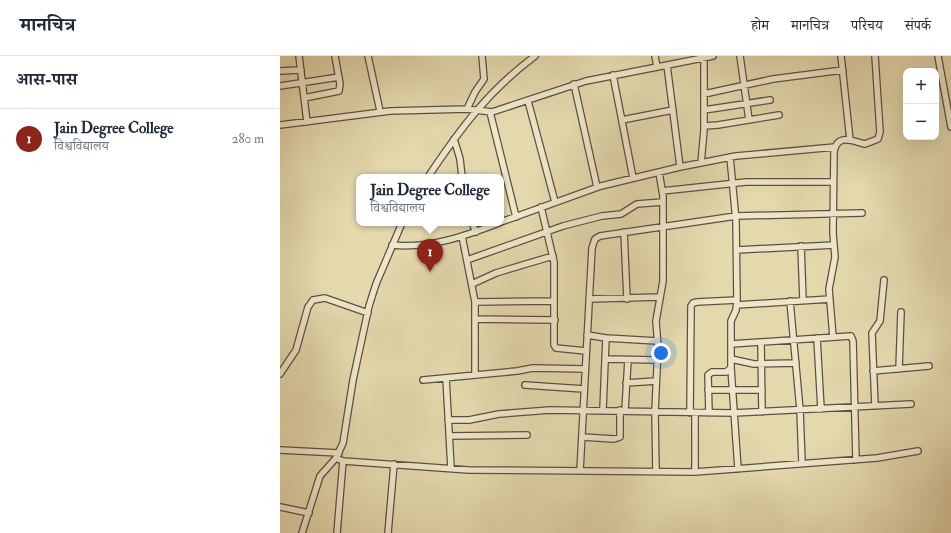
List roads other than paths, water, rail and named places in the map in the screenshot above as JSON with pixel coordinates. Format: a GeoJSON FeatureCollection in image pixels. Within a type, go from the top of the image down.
{"type":"FeatureCollection","features":[{"type":"Feature","properties":{"kind":"street"},"geometry":{"type":"LineString","coordinates":[[299,56],[307,122]]}},
{"type":"Feature","properties":{"kind":"street"},"geometry":{"type":"LineString","coordinates":[[304,98],[339,91],[341,87],[335,56]]}},
{"type":"Feature","properties":{"kind":"street"},"geometry":{"type":"LineString","coordinates":[[368,56],[380,111]]}},
{"type":"Feature","properties":{"kind":"street"},"geometry":{"type":"LineString","coordinates":[[467,109],[475,92],[484,79],[482,56]]}},
{"type":"Feature","properties":{"kind":"street"},"geometry":{"type":"LineString","coordinates":[[430,174],[475,110],[510,76],[535,56]]}},
{"type":"Feature","properties":{"kind":"street"},"geometry":{"type":"LineString","coordinates":[[655,56],[657,67]]}},
{"type":"Feature","properties":{"kind":"street"},"geometry":{"type":"LineString","coordinates":[[280,125],[380,111],[467,109],[490,112],[528,101],[574,84],[713,56]]}},
{"type":"Feature","properties":{"kind":"street"},"geometry":{"type":"LineString","coordinates":[[740,56],[749,120]]}},
{"type":"Feature","properties":{"kind":"street"},"geometry":{"type":"LineString","coordinates":[[841,56],[850,140]]}},
{"type":"Feature","properties":{"kind":"street"},"geometry":{"type":"LineString","coordinates":[[833,337],[830,284],[835,264],[833,182],[835,147],[840,141],[850,140],[865,144],[877,140],[880,136],[875,56]]}},
{"type":"Feature","properties":{"kind":"street"},"geometry":{"type":"LineString","coordinates":[[938,56],[949,104],[951,127]]}},
{"type":"Feature","properties":{"kind":"street"},"geometry":{"type":"LineString","coordinates":[[701,162],[704,126],[704,58]]}},
{"type":"Feature","properties":{"kind":"street"},"geometry":{"type":"LineString","coordinates":[[667,65],[680,167]]}},
{"type":"Feature","properties":{"kind":"street"},"geometry":{"type":"LineString","coordinates":[[280,71],[301,70]]}},
{"type":"Feature","properties":{"kind":"street"},"geometry":{"type":"LineString","coordinates":[[704,94],[744,87],[773,79],[843,70]]}},
{"type":"Feature","properties":{"kind":"street"},"geometry":{"type":"LineString","coordinates":[[613,75],[633,178]]}},
{"type":"Feature","properties":{"kind":"street"},"geometry":{"type":"LineString","coordinates":[[280,86],[302,84],[339,77]]}},
{"type":"Feature","properties":{"kind":"street"},"geometry":{"type":"LineString","coordinates":[[574,84],[597,187]]}},
{"type":"Feature","properties":{"kind":"street"},"geometry":{"type":"LineString","coordinates":[[704,110],[770,100]]}},
{"type":"Feature","properties":{"kind":"street"},"geometry":{"type":"LineString","coordinates":[[528,101],[555,202]]}},
{"type":"Feature","properties":{"kind":"street"},"geometry":{"type":"LineString","coordinates":[[622,120],[673,110]]}},
{"type":"Feature","properties":{"kind":"street"},"geometry":{"type":"LineString","coordinates":[[490,112],[516,217]]}},
{"type":"Feature","properties":{"kind":"street"},"geometry":{"type":"LineString","coordinates":[[704,126],[713,126],[779,115]]}},
{"type":"Feature","properties":{"kind":"street"},"geometry":{"type":"LineString","coordinates":[[454,138],[460,158],[462,174]]}},
{"type":"Feature","properties":{"kind":"street"},"geometry":{"type":"LineString","coordinates":[[504,222],[597,187],[701,162],[730,157],[835,147]]}},
{"type":"Feature","properties":{"kind":"street"},"geometry":{"type":"LineString","coordinates":[[730,157],[736,216],[737,250],[737,303],[731,321],[731,390],[738,469]]}},
{"type":"Feature","properties":{"kind":"street"},"geometry":{"type":"LineString","coordinates":[[656,472],[656,321],[663,280],[663,202],[659,172]]}},
{"type":"Feature","properties":{"kind":"street"},"geometry":{"type":"LineString","coordinates":[[662,191],[732,183],[833,182]]}},
{"type":"Feature","properties":{"kind":"street"},"geometry":{"type":"LineString","coordinates":[[467,260],[547,232],[602,216],[622,214],[637,204],[663,202]]}},
{"type":"Feature","properties":{"kind":"street"},"geometry":{"type":"LineString","coordinates":[[541,207],[555,269],[554,347],[586,351]]}},
{"type":"Feature","properties":{"kind":"street"},"geometry":{"type":"LineString","coordinates":[[580,472],[592,248],[594,239],[600,236],[624,232],[736,216],[862,213]]}},
{"type":"Feature","properties":{"kind":"street"},"geometry":{"type":"LineString","coordinates":[[302,533],[320,476],[338,455],[344,443],[353,380],[374,290],[401,226]]}},
{"type":"Feature","properties":{"kind":"street"},"geometry":{"type":"LineString","coordinates":[[473,226],[476,232]]}},
{"type":"Feature","properties":{"kind":"street"},"geometry":{"type":"LineString","coordinates":[[392,245],[422,246],[476,232],[492,226]]}},
{"type":"Feature","properties":{"kind":"street"},"geometry":{"type":"LineString","coordinates":[[624,232],[627,299]]}},
{"type":"Feature","properties":{"kind":"street"},"geometry":{"type":"LineString","coordinates":[[462,236],[475,302],[475,375]]}},
{"type":"Feature","properties":{"kind":"street"},"geometry":{"type":"LineString","coordinates":[[737,250],[834,244]]}},
{"type":"Feature","properties":{"kind":"street"},"geometry":{"type":"LineString","coordinates":[[800,246],[803,300]]}},
{"type":"Feature","properties":{"kind":"street"},"geometry":{"type":"LineString","coordinates":[[472,284],[496,274],[553,256]]}},
{"type":"Feature","properties":{"kind":"street"},"geometry":{"type":"LineString","coordinates":[[875,406],[872,333],[880,321],[884,280]]}},
{"type":"Feature","properties":{"kind":"street"},"geometry":{"type":"LineString","coordinates":[[589,299],[660,297]]}},
{"type":"Feature","properties":{"kind":"street"},"geometry":{"type":"LineString","coordinates":[[280,374],[296,350],[308,307],[312,300],[325,298],[368,313]]}},
{"type":"Feature","properties":{"kind":"street"},"geometry":{"type":"LineString","coordinates":[[696,472],[692,413],[691,306],[693,303],[737,303],[830,299]]}},
{"type":"Feature","properties":{"kind":"street"},"geometry":{"type":"LineString","coordinates":[[475,302],[554,301]]}},
{"type":"Feature","properties":{"kind":"street"},"geometry":{"type":"LineString","coordinates":[[790,301],[800,410],[802,463]]}},
{"type":"Feature","properties":{"kind":"street"},"geometry":{"type":"LineString","coordinates":[[899,369],[901,312]]}},
{"type":"Feature","properties":{"kind":"street"},"geometry":{"type":"LineString","coordinates":[[475,319],[555,320]]}},
{"type":"Feature","properties":{"kind":"street"},"geometry":{"type":"LineString","coordinates":[[587,335],[606,338],[657,341]]}},
{"type":"Feature","properties":{"kind":"street"},"geometry":{"type":"LineString","coordinates":[[731,344],[848,336],[853,341],[856,460]]}},
{"type":"Feature","properties":{"kind":"street"},"geometry":{"type":"LineString","coordinates":[[603,409],[606,338]]}},
{"type":"Feature","properties":{"kind":"street"},"geometry":{"type":"LineString","coordinates":[[817,338],[821,409]]}},
{"type":"Feature","properties":{"kind":"street"},"geometry":{"type":"LineString","coordinates":[[761,343],[762,412]]}},
{"type":"Feature","properties":{"kind":"street"},"geometry":{"type":"LineString","coordinates":[[605,359],[657,360]]}},
{"type":"Feature","properties":{"kind":"street"},"geometry":{"type":"LineString","coordinates":[[731,359],[762,364],[796,363]]}},
{"type":"Feature","properties":{"kind":"street"},"geometry":{"type":"LineString","coordinates":[[582,437],[614,439],[620,437],[628,360]]}},
{"type":"Feature","properties":{"kind":"street"},"geometry":{"type":"LineString","coordinates":[[873,371],[929,366]]}},
{"type":"Feature","properties":{"kind":"street"},"geometry":{"type":"LineString","coordinates":[[423,380],[517,372],[533,368],[585,369]]}},
{"type":"Feature","properties":{"kind":"street"},"geometry":{"type":"LineString","coordinates":[[708,413],[708,378],[710,373],[714,371],[726,372],[731,368]]}},
{"type":"Feature","properties":{"kind":"street"},"geometry":{"type":"LineString","coordinates":[[446,378],[451,468]]}},
{"type":"Feature","properties":{"kind":"street"},"geometry":{"type":"LineString","coordinates":[[626,383],[656,381]]}},
{"type":"Feature","properties":{"kind":"street"},"geometry":{"type":"LineString","coordinates":[[525,385],[584,389]]}},
{"type":"Feature","properties":{"kind":"street"},"geometry":{"type":"LineString","coordinates":[[708,390],[762,390]]}},
{"type":"Feature","properties":{"kind":"street"},"geometry":{"type":"LineString","coordinates":[[448,420],[469,420],[488,416],[541,410],[603,409],[733,414],[911,404]]}},
{"type":"Feature","properties":{"kind":"street"},"geometry":{"type":"LineString","coordinates":[[449,436],[527,435]]}},
{"type":"Feature","properties":{"kind":"street"},"geometry":{"type":"LineString","coordinates":[[280,450],[338,455],[343,461],[337,533]]}},
{"type":"Feature","properties":{"kind":"street"},"geometry":{"type":"LineString","coordinates":[[343,461],[451,468],[580,472],[696,472],[856,460],[918,451]]}},
{"type":"Feature","properties":{"kind":"street"},"geometry":{"type":"LineString","coordinates":[[388,533],[394,464]]}},
{"type":"Feature","properties":{"kind":"street"},"geometry":{"type":"LineString","coordinates":[[280,507],[309,513]]}},
{"type":"Feature","properties":{"kind":"place","name":"Jain Degree College"},"geometry":{"type":"Point","coordinates":[430,272]}}]}
